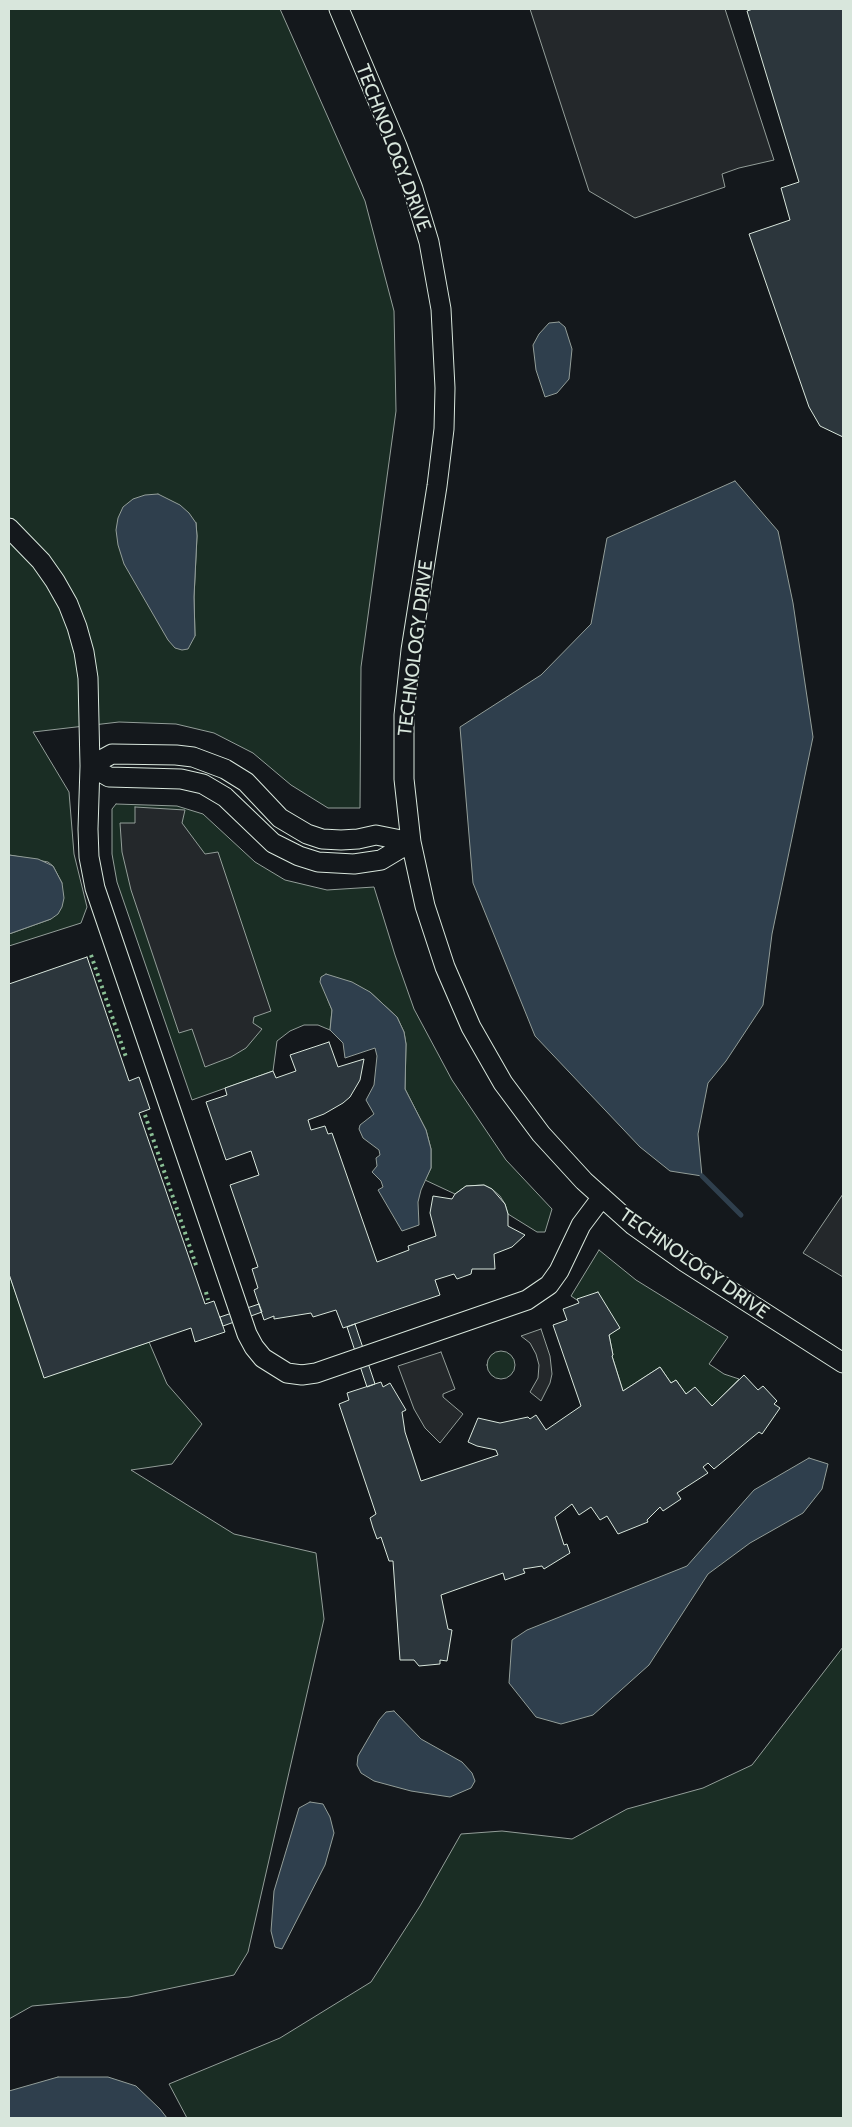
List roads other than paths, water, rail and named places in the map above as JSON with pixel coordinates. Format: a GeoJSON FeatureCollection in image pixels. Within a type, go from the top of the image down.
{"type":"FeatureCollection","features":[{"type":"Feature","properties":{"kind":"street","name":"TECHNOLOGY DRIVE"},"geometry":{"type":"LineString","coordinates":[[339,9],[397,146],[413,189],[429,242],[441,309],[446,388],[444,429],[411,650],[404,715],[404,779],[411,842],[425,906],[439,950],[471,1026],[503,1082],[541,1134],[602,1197],[632,1226],[843,1363]]}},
{"type":"Feature","properties":{"kind":"street"},"geometry":{"type":"LineString","coordinates":[[9,528],[40,561],[55,581],[68,604],[84,652],[88,678],[90,766],[89,857],[95,888],[247,1334],[263,1358],[287,1373],[302,1375],[316,1373],[527,1300],[549,1285],[559,1270],[581,1225],[602,1197]]}},
{"type":"Feature","properties":{"kind":"street"},"geometry":{"type":"LineString","coordinates":[[90,766],[112,754],[176,754],[193,757],[225,769],[246,782],[280,818],[307,834],[322,839],[341,840],[376,835],[411,842]]}},
{"type":"Feature","properties":{"kind":"street"},"geometry":{"type":"LineString","coordinates":[[90,766],[109,777],[181,779],[203,784],[225,797],[273,842],[292,854],[318,862],[354,864],[380,860],[411,842]]}},
{"type":"Feature","properties":{"kind":"water"},"geometry":{"type":"Polygon","coordinates":[[[559,322],[565,327],[572,349],[569,379],[557,393],[545,397],[536,370],[533,345],[539,334],[549,323],[559,322]]]}},
{"type":"Feature","properties":{"kind":"water"},"geometry":{"type":"Polygon","coordinates":[[[735,481],[778,531],[793,603],[813,737],[772,934],[763,1005],[726,1061],[708,1083],[698,1134],[702,1176],[670,1171],[640,1147],[535,1036],[473,883],[460,727],[541,675],[591,624],[607,538],[735,481]]]}},
{"type":"Feature","properties":{"kind":"water"},"geometry":{"type":"Polygon","coordinates":[[[158,494],[180,505],[196,523],[195,636],[188,649],[175,648],[168,640],[124,564],[118,545],[116,530],[118,518],[123,507],[133,499],[145,495],[158,494]]]}},
{"type":"Feature","properties":{"kind":"water"},"geometry":{"type":"Polygon","coordinates":[[[9,855],[38,859],[53,866],[62,883],[64,898],[58,914],[51,919],[9,934],[9,855]]]}},
{"type":"Feature","properties":{"kind":"water"},"geometry":{"type":"Polygon","coordinates":[[[326,974],[352,982],[370,992],[397,1017],[404,1032],[406,1044],[405,1089],[426,1130],[431,1149],[431,1168],[418,1202],[419,1225],[402,1231],[378,1190],[383,1187],[381,1181],[372,1172],[377,1166],[376,1158],[380,1155],[379,1150],[363,1138],[359,1129],[360,1125],[374,1114],[366,1100],[374,1085],[377,1056],[375,1048],[345,1058],[343,1043],[330,1030],[332,1010],[320,982],[321,977],[326,974]]]}},
{"type":"Feature","properties":{"kind":"water"},"geometry":{"type":"Polygon","coordinates":[[[809,1458],[828,1464],[822,1489],[803,1513],[750,1543],[708,1574],[649,1665],[593,1715],[561,1724],[536,1717],[509,1683],[512,1640],[527,1630],[687,1566],[754,1490],[809,1458]]]}},
{"type":"Feature","properties":{"kind":"water"},"geometry":{"type":"Polygon","coordinates":[[[394,1711],[421,1739],[462,1762],[472,1773],[475,1781],[471,1788],[450,1797],[411,1791],[374,1781],[361,1773],[357,1765],[358,1756],[379,1720],[386,1712],[394,1711]]]}},
{"type":"Feature","properties":{"kind":"water"},"geometry":{"type":"Polygon","coordinates":[[[310,1802],[323,1804],[330,1817],[334,1833],[325,1865],[282,1949],[275,1947],[271,1931],[274,1891],[299,1808],[310,1802]]]}},
{"type":"Feature","properties":{"kind":"water"},"geometry":{"type":"Polygon","coordinates":[[[58,2077],[108,2077],[136,2086],[167,2118],[9,2118],[9,2091],[58,2077]]]}},
{"type":"Feature","properties":{"kind":"waterway"},"geometry":{"type":"LineString","coordinates":[[702,1176],[741,1215]]}}]}
